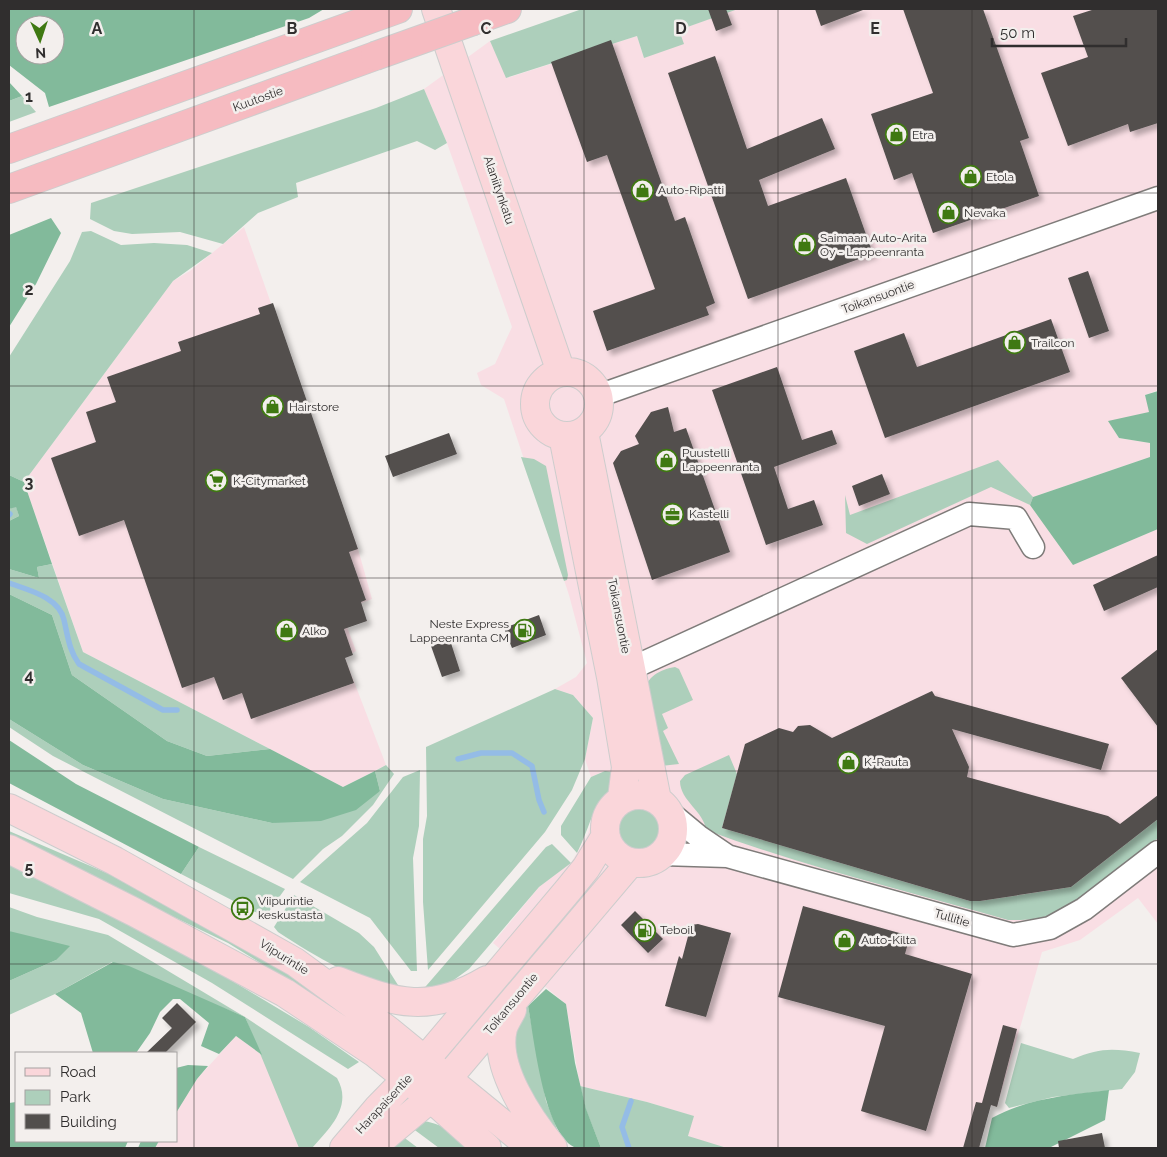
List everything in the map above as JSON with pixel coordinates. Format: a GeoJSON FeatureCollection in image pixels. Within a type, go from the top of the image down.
{"type":"FeatureCollection","features":[{"type":"Feature","properties":{"kind":"highway"},"geometry":{"type":"LineString","coordinates":[[9,150],[398,9]]}},
{"type":"Feature","properties":{"kind":"highway","name":"Kuutostie"},"geometry":{"type":"LineString","coordinates":[[9,189],[507,9]]}},
{"type":"Feature","properties":{"kind":"highway"},"geometry":{"type":"LineString","coordinates":[[9,136],[330,34]]}},
{"type":"Feature","properties":{"kind":"highway"},"geometry":{"type":"LineString","coordinates":[[9,207],[344,68]]}},
{"type":"Feature","properties":{"kind":"main road","name":"Alaniitynkatu"},"geometry":{"type":"LineString","coordinates":[[436,9],[561,372]]}},
{"type":"Feature","properties":{"kind":"main road"},"geometry":{"type":"LineString","coordinates":[[561,372],[580,374],[588,380],[598,396],[599,404],[595,420],[574,434],[548,431],[543,426],[534,405],[539,387],[552,375],[561,372]]}},
{"type":"Feature","properties":{"kind":"main road","name":"Toikansuontie"},"geometry":{"type":"LineString","coordinates":[[574,434],[663,806]]}},
{"type":"Feature","properties":{"kind":"main road","name":"Toikansuontie"},"geometry":{"type":"LineString","coordinates":[[574,434],[626,767],[622,798]]}},
{"type":"Feature","properties":{"kind":"main road"},"geometry":{"type":"LineString","coordinates":[[640,795],[663,806],[673,823],[673,834],[669,845],[662,854],[653,861],[642,864],[630,863],[614,853],[605,837],[604,826],[607,815],[613,805],[622,798],[640,795]]}},
{"type":"Feature","properties":{"kind":"main road","name":"Viipurintie"},"geometry":{"type":"LineString","coordinates":[[9,808],[115,861],[295,962],[416,1070],[440,1088],[532,1148]]}},
{"type":"Feature","properties":{"kind":"main road"},"geometry":{"type":"LineString","coordinates":[[416,1070],[586,868],[605,837]]}},
{"type":"Feature","properties":{"kind":"main road","name":"Viipurintie"},"geometry":{"type":"LineString","coordinates":[[9,849],[134,912],[285,993],[375,1053],[416,1070]]}},
{"type":"Feature","properties":{"kind":"main road","name":"Toikansuontie"},"geometry":{"type":"LineString","coordinates":[[440,1088],[630,863]]}},
{"type":"Feature","properties":{"kind":"main road"},"geometry":{"type":"LineString","coordinates":[[295,962],[371,994],[412,1003],[462,994],[499,973]]}},
{"type":"Feature","properties":{"kind":"main road"},"geometry":{"type":"LineString","coordinates":[[520,994],[504,1027],[502,1041],[506,1064],[515,1090],[534,1124],[553,1148]]}},
{"type":"Feature","properties":{"kind":"main road","name":"Harapaisentie"},"geometry":{"type":"LineString","coordinates":[[344,1148],[378,1108],[416,1070]]}},
{"type":"Feature","properties":{"kind":"main road","name":"Viipurintie"},"geometry":{"type":"LineString","coordinates":[[440,1088],[487,1148]]}},
{"type":"Feature","properties":{"kind":"main road","name":"Harapaisentie"},"geometry":{"type":"LineString","coordinates":[[371,1148],[440,1088]]}},
{"type":"Feature","properties":{"kind":"street","name":"Toikansuontie"},"geometry":{"type":"LineString","coordinates":[[598,396],[1158,198]]}},
{"type":"Feature","properties":{"kind":"street"},"geometry":{"type":"LineString","coordinates":[[630,669],[969,514],[1016,518],[1033,547]]}},
{"type":"Feature","properties":{"kind":"street","name":"Tullitie"},"geometry":{"type":"LineString","coordinates":[[663,806],[698,836],[727,856]]}},
{"type":"Feature","properties":{"kind":"street","name":"Tullitie"},"geometry":{"type":"LineString","coordinates":[[662,854],[696,853],[727,856],[1013,935],[1050,928],[1084,909],[1158,852]]}},
{"type":"Feature","properties":{"kind":"shaded area"},"geometry":{"type":"Polygon","coordinates":[[[736,9],[1158,9],[1158,390],[1145,395],[1150,412],[1109,422],[1119,438],[1150,443],[1150,457],[1033,497],[1073,565],[1158,529],[1158,924],[1138,898],[1080,940],[1042,952],[997,1107],[990,1105],[979,1148],[727,1148],[691,1138],[688,1135],[693,1116],[647,1102],[580,1086],[566,1004],[493,943],[539,887],[571,863],[588,834],[594,812],[614,787],[605,771],[591,777],[585,759],[593,718],[573,695],[555,689],[576,677],[587,663],[569,595],[504,399],[481,385],[477,373],[495,364],[512,327],[447,143],[424,89],[490,41],[507,78],[637,36],[644,58],[679,30],[736,9]]]}},
{"type":"Feature","properties":{"kind":"shaded area"},"geometry":{"type":"Polygon","coordinates":[[[244,227],[358,549],[372,599],[341,611],[356,651],[345,658],[386,765],[343,787],[83,652],[24,482],[173,281],[190,271],[244,227]]]}},
{"type":"Feature","properties":{"kind":"shaded area"},"geometry":{"type":"Polygon","coordinates":[[[236,1036],[262,1055],[299,1148],[155,1148],[158,1142],[178,1142],[178,1110],[197,1079],[236,1036]]]}},
{"type":"Feature","properties":{"kind":"green space"},"geometry":{"type":"Polygon","coordinates":[[[9,9],[324,9],[309,18],[49,107],[45,93],[9,65],[9,9]]]}},
{"type":"Feature","properties":{"kind":"green space"},"geometry":{"type":"Polygon","coordinates":[[[582,9],[738,9],[679,30],[684,44],[644,58],[637,36],[506,78],[490,41],[582,9]]]}},
{"type":"Feature","properties":{"kind":"green space"},"geometry":{"type":"Polygon","coordinates":[[[9,82],[22,96],[9,101],[9,82]]]}},
{"type":"Feature","properties":{"kind":"green space"},"geometry":{"type":"Polygon","coordinates":[[[424,89],[447,143],[435,150],[417,141],[296,183],[298,197],[258,213],[223,244],[180,232],[132,234],[114,231],[90,219],[91,203],[376,108],[424,89]]]}},
{"type":"Feature","properties":{"kind":"green space"},"geometry":{"type":"Polygon","coordinates":[[[22,96],[36,112],[9,122],[9,101],[22,96]]]}},
{"type":"Feature","properties":{"kind":"green space"},"geometry":{"type":"Polygon","coordinates":[[[51,218],[61,233],[36,284],[9,327],[9,235],[51,218]]]}},
{"type":"Feature","properties":{"kind":"green space"},"geometry":{"type":"Polygon","coordinates":[[[91,231],[121,245],[154,243],[187,245],[212,253],[173,281],[24,482],[9,475],[9,357],[70,261],[82,232],[91,231]]]}},
{"type":"Feature","properties":{"kind":"green space"},"geometry":{"type":"Polygon","coordinates":[[[1158,391],[1158,529],[1073,565],[1030,505],[1033,497],[1150,457],[1150,443],[1119,438],[1108,421],[1149,412],[1145,395],[1158,391]]]}},
{"type":"Feature","properties":{"kind":"green space"},"geometry":{"type":"Polygon","coordinates":[[[521,457],[534,459],[546,466],[568,575],[567,580],[564,581],[521,457]]]}},
{"type":"Feature","properties":{"kind":"green space"},"geometry":{"type":"Polygon","coordinates":[[[998,460],[1033,497],[1030,505],[991,487],[867,544],[846,533],[845,495],[850,515],[998,460]]]}},
{"type":"Feature","properties":{"kind":"green space"},"geometry":{"type":"Polygon","coordinates":[[[9,475],[24,482],[52,564],[37,567],[39,578],[9,569],[9,521],[19,516],[16,507],[9,509],[9,475]]]}},
{"type":"Feature","properties":{"kind":"green space"},"geometry":{"type":"Polygon","coordinates":[[[16,506],[19,516],[9,521],[9,509],[16,506]]]}},
{"type":"Feature","properties":{"kind":"green space"},"geometry":{"type":"Polygon","coordinates":[[[52,564],[83,652],[270,749],[207,756],[167,741],[72,675],[52,615],[9,594],[9,569],[39,578],[37,567],[52,564]]]}},
{"type":"Feature","properties":{"kind":"green space"},"geometry":{"type":"Polygon","coordinates":[[[9,594],[52,615],[72,675],[167,741],[207,756],[270,749],[343,787],[375,771],[380,791],[356,810],[321,821],[272,823],[163,799],[83,765],[9,719],[9,594]]]}},
{"type":"Feature","properties":{"kind":"green space"},"geometry":{"type":"Polygon","coordinates":[[[675,667],[679,669],[693,700],[662,714],[668,728],[663,731],[679,764],[661,766],[645,693],[651,678],[659,672],[675,667]]]}},
{"type":"Feature","properties":{"kind":"green space"},"geometry":{"type":"Polygon","coordinates":[[[555,689],[573,695],[593,718],[585,759],[572,790],[545,832],[428,970],[423,902],[423,839],[427,816],[426,747],[555,689]]]}},
{"type":"Feature","properties":{"kind":"green space"},"geometry":{"type":"Polygon","coordinates":[[[9,719],[83,765],[163,799],[272,823],[380,791],[375,771],[386,765],[394,774],[373,805],[342,836],[323,849],[293,879],[53,756],[9,727],[9,719]]]}},
{"type":"Feature","properties":{"kind":"green space"},"geometry":{"type":"Polygon","coordinates":[[[9,740],[76,784],[199,847],[181,874],[9,783],[9,740]]]}},
{"type":"Feature","properties":{"kind":"green space"},"geometry":{"type":"Polygon","coordinates":[[[729,755],[737,774],[722,828],[970,901],[1071,887],[1158,819],[1158,838],[1106,880],[1063,909],[1040,918],[1008,920],[781,856],[706,830],[701,817],[684,794],[680,781],[685,775],[729,755]]]}},
{"type":"Feature","properties":{"kind":"green space"},"geometry":{"type":"Polygon","coordinates":[[[420,770],[419,826],[413,858],[417,971],[411,971],[370,918],[300,882],[367,823],[403,777],[420,770]]]}},
{"type":"Feature","properties":{"kind":"green space"},"geometry":{"type":"Polygon","coordinates":[[[605,771],[620,773],[594,812],[577,853],[561,835],[561,826],[591,777],[605,771]]]}},
{"type":"Feature","properties":{"kind":"green space"},"geometry":{"type":"Polygon","coordinates":[[[638,808],[653,814],[659,829],[653,844],[638,850],[623,844],[617,829],[623,814],[638,808]]]}},
{"type":"Feature","properties":{"kind":"green space"},"geometry":{"type":"Polygon","coordinates":[[[9,831],[137,886],[277,966],[357,1023],[228,943],[9,838],[9,831]]]}},
{"type":"Feature","properties":{"kind":"green space"},"geometry":{"type":"Polygon","coordinates":[[[552,844],[571,863],[539,887],[469,969],[444,987],[420,993],[546,847],[552,844]]]}},
{"type":"Feature","properties":{"kind":"green space"},"geometry":{"type":"Polygon","coordinates":[[[199,847],[285,889],[265,917],[181,874],[199,847]]]}},
{"type":"Feature","properties":{"kind":"green space"},"geometry":{"type":"Polygon","coordinates":[[[9,861],[179,949],[309,1027],[359,1062],[348,1069],[212,983],[99,919],[9,893],[9,861]]]}},
{"type":"Feature","properties":{"kind":"green space"},"geometry":{"type":"Polygon","coordinates":[[[294,895],[359,933],[374,947],[403,993],[353,975],[308,951],[278,932],[274,927],[294,895]]]}},
{"type":"Feature","properties":{"kind":"green space"},"geometry":{"type":"Polygon","coordinates":[[[9,907],[37,917],[108,935],[245,1017],[112,962],[55,994],[9,1015],[9,981],[56,960],[9,931],[9,907]]]}},
{"type":"Feature","properties":{"kind":"green space"},"geometry":{"type":"Polygon","coordinates":[[[9,931],[70,946],[56,960],[9,981],[9,931]]]}},
{"type":"Feature","properties":{"kind":"green space"},"geometry":{"type":"Polygon","coordinates":[[[113,962],[129,966],[245,1017],[262,1055],[236,1036],[219,1054],[201,1046],[209,1023],[180,999],[173,999],[160,1012],[150,1033],[137,1052],[93,1052],[81,1013],[55,994],[113,962]]]}},
{"type":"Feature","properties":{"kind":"green space"},"geometry":{"type":"Polygon","coordinates":[[[546,989],[566,1004],[575,1063],[586,1109],[601,1148],[577,1148],[566,1141],[556,1126],[549,1107],[537,1062],[528,1006],[546,989]]]}},
{"type":"Feature","properties":{"kind":"green space"},"geometry":{"type":"Polygon","coordinates":[[[528,1006],[546,1101],[559,1134],[529,1101],[511,1049],[516,1021],[528,1006]]]}},
{"type":"Feature","properties":{"kind":"green space"},"geometry":{"type":"Polygon","coordinates":[[[245,1017],[337,1078],[341,1088],[341,1107],[326,1133],[312,1148],[299,1148],[245,1017]]]}},
{"type":"Feature","properties":{"kind":"green space"},"geometry":{"type":"Polygon","coordinates":[[[1021,1043],[1073,1059],[1106,1050],[1140,1053],[1135,1072],[1122,1089],[1053,1097],[1009,1108],[1005,1103],[1021,1043]]]}},
{"type":"Feature","properties":{"kind":"green space"},"geometry":{"type":"Polygon","coordinates":[[[188,1065],[208,1066],[197,1079],[178,1110],[178,1068],[188,1065]]]}},
{"type":"Feature","properties":{"kind":"green space"},"geometry":{"type":"Polygon","coordinates":[[[580,1086],[647,1102],[694,1116],[688,1136],[727,1148],[601,1148],[586,1110],[580,1086]]]}},
{"type":"Feature","properties":{"kind":"green space"},"geometry":{"type":"Polygon","coordinates":[[[1109,1090],[1105,1120],[1049,1148],[985,1148],[992,1118],[1006,1111],[1049,1098],[1109,1090]]]}},
{"type":"Feature","properties":{"kind":"green space"},"geometry":{"type":"Polygon","coordinates":[[[15,1102],[15,1142],[128,1142],[125,1148],[9,1148],[9,1103],[15,1102]]]}},
{"type":"Feature","properties":{"kind":"green space"},"geometry":{"type":"Polygon","coordinates":[[[420,1121],[442,1126],[471,1148],[439,1148],[408,1125],[420,1121]]]}},
{"type":"Feature","properties":{"kind":"green space"},"geometry":{"type":"Polygon","coordinates":[[[398,1133],[418,1148],[381,1148],[398,1133]]]}},
{"type":"Feature","properties":{"kind":"green space"},"geometry":{"type":"Polygon","coordinates":[[[141,1142],[158,1142],[155,1148],[138,1148],[141,1142]]]}},
{"type":"Feature","properties":{"kind":"building"},"geometry":{"type":"Polygon","coordinates":[[[708,9],[726,9],[732,25],[716,31],[708,9]]]}},
{"type":"Feature","properties":{"kind":"building"},"geometry":{"type":"Polygon","coordinates":[[[815,9],[863,9],[863,10],[821,26],[815,9]]]}},
{"type":"Feature","properties":{"kind":"building"},"geometry":{"type":"Polygon","coordinates":[[[903,9],[983,9],[1029,138],[1020,141],[1039,196],[933,233],[912,173],[894,180],[871,114],[933,93],[903,9]]]}},
{"type":"Feature","properties":{"kind":"building"},"geometry":{"type":"Polygon","coordinates":[[[1095,9],[1158,9],[1158,123],[1130,132],[1128,124],[1068,146],[1041,73],[1088,57],[1073,16],[1095,9]]]}},
{"type":"Feature","properties":{"kind":"building","name":"Auto-Ripatti"},"geometry":{"type":"Polygon","coordinates":[[[611,40],[675,221],[685,217],[715,303],[706,307],[709,315],[607,351],[593,311],[655,289],[607,155],[587,162],[551,62],[611,40]]]}},
{"type":"Feature","properties":{"kind":"building"},"geometry":{"type":"Polygon","coordinates":[[[715,56],[747,149],[822,118],[835,149],[759,180],[768,206],[846,178],[873,254],[748,299],[668,73],[715,56]]]}},
{"type":"Feature","properties":{"kind":"building"},"geometry":{"type":"Polygon","coordinates":[[[1088,271],[1109,331],[1089,338],[1068,278],[1088,271]]]}},
{"type":"Feature","properties":{"kind":"building","name":"K-Citymarket"},"geometry":{"type":"Polygon","coordinates":[[[273,303],[358,549],[349,552],[366,600],[361,602],[367,621],[344,629],[353,655],[345,658],[354,683],[251,719],[242,693],[223,700],[214,677],[182,688],[124,520],[79,536],[51,458],[96,442],[86,412],[116,402],[107,377],[181,351],[178,342],[260,314],[258,308],[273,303]]]}},
{"type":"Feature","properties":{"kind":"building"},"geometry":{"type":"Polygon","coordinates":[[[1051,319],[1070,372],[885,438],[854,351],[904,333],[917,367],[1051,319]]]}},
{"type":"Feature","properties":{"kind":"building"},"geometry":{"type":"Polygon","coordinates":[[[777,367],[802,440],[832,430],[837,444],[774,467],[788,509],[814,500],[823,525],[766,545],[712,390],[777,367]]]}},
{"type":"Feature","properties":{"kind":"building","name":"Kastelli"},"geometry":{"type":"Polygon","coordinates":[[[668,407],[674,432],[686,428],[730,552],[652,580],[613,463],[621,451],[639,444],[635,436],[651,412],[668,407]]]}},
{"type":"Feature","properties":{"kind":"building"},"geometry":{"type":"Polygon","coordinates":[[[449,433],[457,454],[393,477],[385,456],[449,433]]]}},
{"type":"Feature","properties":{"kind":"building"},"geometry":{"type":"Polygon","coordinates":[[[882,474],[890,494],[859,506],[852,486],[882,474]]]}},
{"type":"Feature","properties":{"kind":"building"},"geometry":{"type":"Polygon","coordinates":[[[1158,555],[1158,587],[1104,611],[1093,585],[1158,555]]]}},
{"type":"Feature","properties":{"kind":"building","name":"Neste Express Lappeenranta CM"},"geometry":{"type":"Polygon","coordinates":[[[539,615],[546,635],[512,648],[504,628],[539,615]]]}},
{"type":"Feature","properties":{"kind":"building"},"geometry":{"type":"Polygon","coordinates":[[[450,640],[460,671],[442,677],[431,646],[450,640]]]}},
{"type":"Feature","properties":{"kind":"building"},"geometry":{"type":"Polygon","coordinates":[[[1158,649],[1158,727],[1121,678],[1158,649]]]}},
{"type":"Feature","properties":{"kind":"building"},"geometry":{"type":"Polygon","coordinates":[[[932,691],[935,696],[1109,744],[1101,770],[952,729],[969,767],[967,777],[1108,816],[1120,824],[1158,795],[1158,819],[1071,887],[980,901],[970,901],[722,828],[745,744],[779,728],[793,732],[798,726],[810,725],[832,738],[932,691]]]}},
{"type":"Feature","properties":{"kind":"building"},"geometry":{"type":"Polygon","coordinates":[[[803,906],[910,936],[905,954],[972,974],[926,1131],[861,1111],[885,1026],[778,997],[803,906]]]}},
{"type":"Feature","properties":{"kind":"building"},"geometry":{"type":"Polygon","coordinates":[[[635,911],[663,939],[648,953],[621,925],[635,911]]]}},
{"type":"Feature","properties":{"kind":"building"},"geometry":{"type":"Polygon","coordinates":[[[698,924],[731,933],[706,1017],[665,1006],[679,956],[682,959],[691,925],[698,924]]]}},
{"type":"Feature","properties":{"kind":"building"},"geometry":{"type":"Polygon","coordinates":[[[177,1003],[196,1022],[166,1052],[147,1052],[172,1028],[162,1018],[177,1003]]]}},
{"type":"Feature","properties":{"kind":"building"},"geometry":{"type":"Polygon","coordinates":[[[1003,1025],[1017,1029],[997,1107],[991,1105],[979,1148],[963,1148],[976,1102],[982,1103],[1003,1025]]]}},
{"type":"Feature","properties":{"kind":"building"},"geometry":{"type":"Polygon","coordinates":[[[1102,1133],[1105,1148],[1059,1148],[1058,1141],[1102,1133]]]}},
{"type":"Feature","properties":{"kind":"waterway"},"geometry":{"type":"LineString","coordinates":[[9,583],[42,596],[56,606],[61,612],[71,648],[79,664],[163,710],[177,710]]}},
{"type":"Feature","properties":{"kind":"waterway"},"geometry":{"type":"LineString","coordinates":[[458,759],[481,753],[512,753],[532,766],[539,800],[544,812]]}},
{"type":"Feature","properties":{"kind":"waterway"},"geometry":{"type":"LineString","coordinates":[[629,1148],[622,1127],[631,1101]]}},
{"type":"Feature","properties":{"kind":"place","name":"Etra"},"geometry":{"type":"Point","coordinates":[896,135]}},
{"type":"Feature","properties":{"kind":"place","name":"Etola"},"geometry":{"type":"Point","coordinates":[970,177]}},
{"type":"Feature","properties":{"kind":"place","name":"Auto-Ripatti"},"geometry":{"type":"Point","coordinates":[642,190]}},
{"type":"Feature","properties":{"kind":"place","name":"Nevaka"},"geometry":{"type":"Point","coordinates":[948,213]}},
{"type":"Feature","properties":{"kind":"place","name":"Saimaan Auto-Arita Oy - Lappeenranta"},"geometry":{"type":"Point","coordinates":[804,245]}},
{"type":"Feature","properties":{"kind":"place","name":"Trailcon"},"geometry":{"type":"Point","coordinates":[1015,343]}},
{"type":"Feature","properties":{"kind":"place","name":"Hairstore"},"geometry":{"type":"Point","coordinates":[273,407]}},
{"type":"Feature","properties":{"kind":"place","name":"Puustelli Lappeenranta"},"geometry":{"type":"Point","coordinates":[666,460]}},
{"type":"Feature","properties":{"kind":"place","name":"K-Citymarket"},"geometry":{"type":"Point","coordinates":[217,481]}},
{"type":"Feature","properties":{"kind":"place","name":"Kastelli"},"geometry":{"type":"Point","coordinates":[673,514]}},
{"type":"Feature","properties":{"kind":"place","name":"Alko"},"geometry":{"type":"Point","coordinates":[286,631]}},
{"type":"Feature","properties":{"kind":"place","name":"Neste Express Lappeenranta CM"},"geometry":{"type":"Point","coordinates":[525,631]}},
{"type":"Feature","properties":{"kind":"place","name":"K-Rauta"},"geometry":{"type":"Point","coordinates":[848,762]}},
{"type":"Feature","properties":{"kind":"place","name":"Viipurintie keskustasta"},"geometry":{"type":"Point","coordinates":[242,908]}},
{"type":"Feature","properties":{"kind":"place","name":"Teboil"},"geometry":{"type":"Point","coordinates":[644,930]}},
{"type":"Feature","properties":{"kind":"place","name":"Auto-Kilta"},"geometry":{"type":"Point","coordinates":[845,940]}}]}
